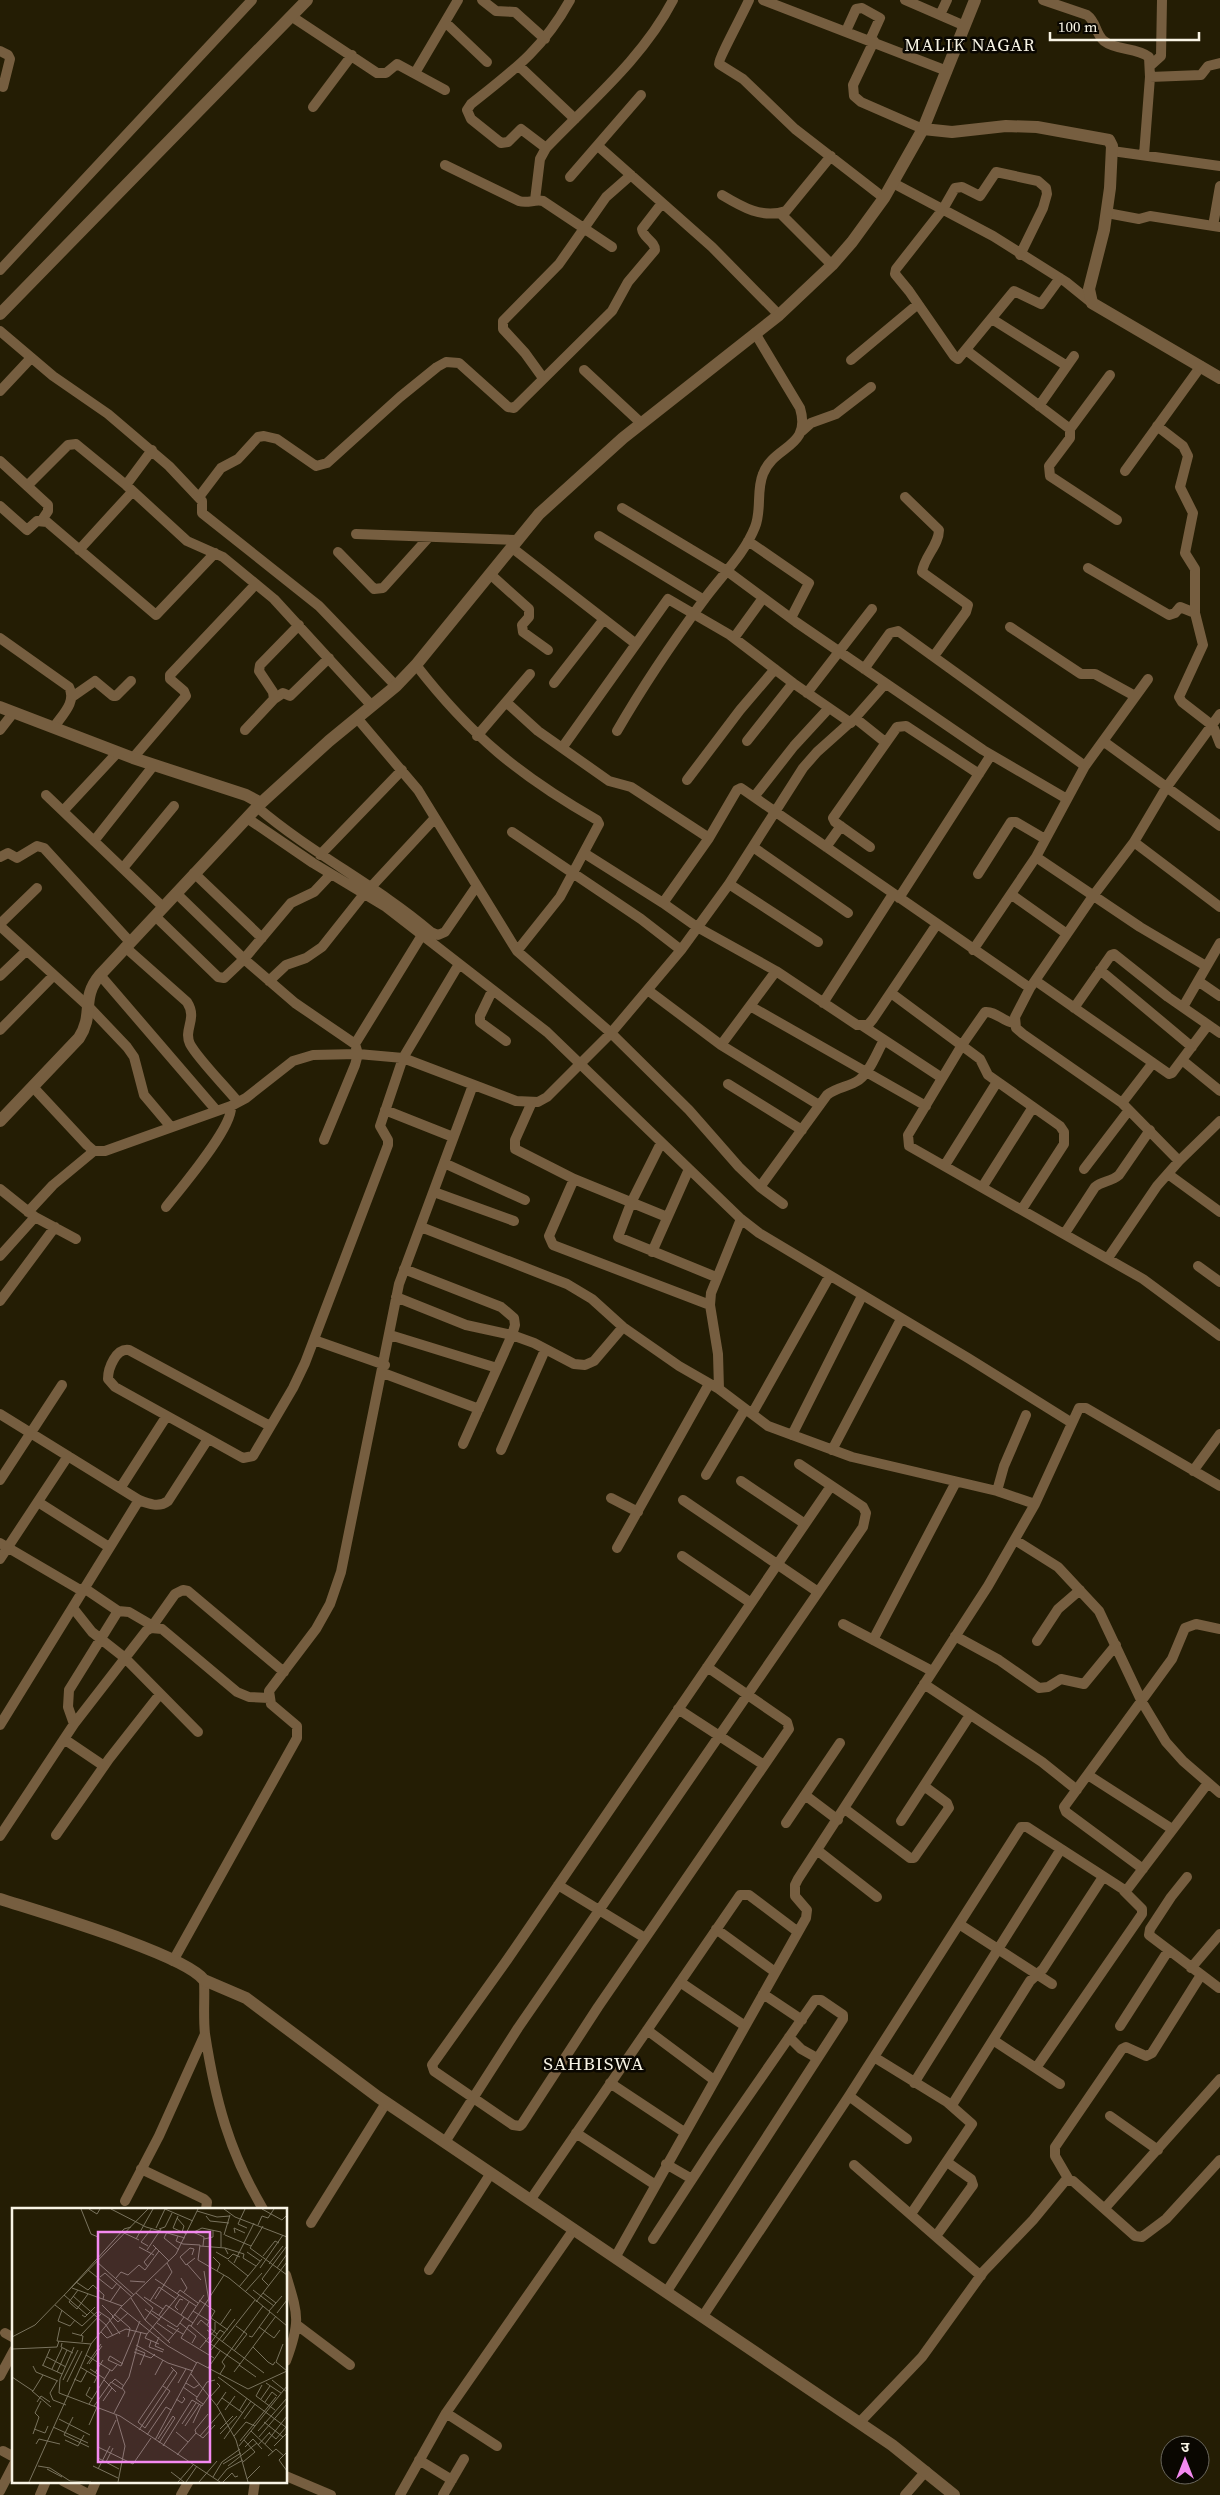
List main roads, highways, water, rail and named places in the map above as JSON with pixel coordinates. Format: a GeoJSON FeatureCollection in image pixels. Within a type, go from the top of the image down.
{"type":"FeatureCollection","features":[{"type":"Feature","properties":{"kind":"district","name":"MALIK NAGAR"},"geometry":{"type":"Point","coordinates":[970,45]}},
{"type":"Feature","properties":{"kind":"district","name":"SAHBISWA"},"geometry":{"type":"Point","coordinates":[594,2063]}}]}
